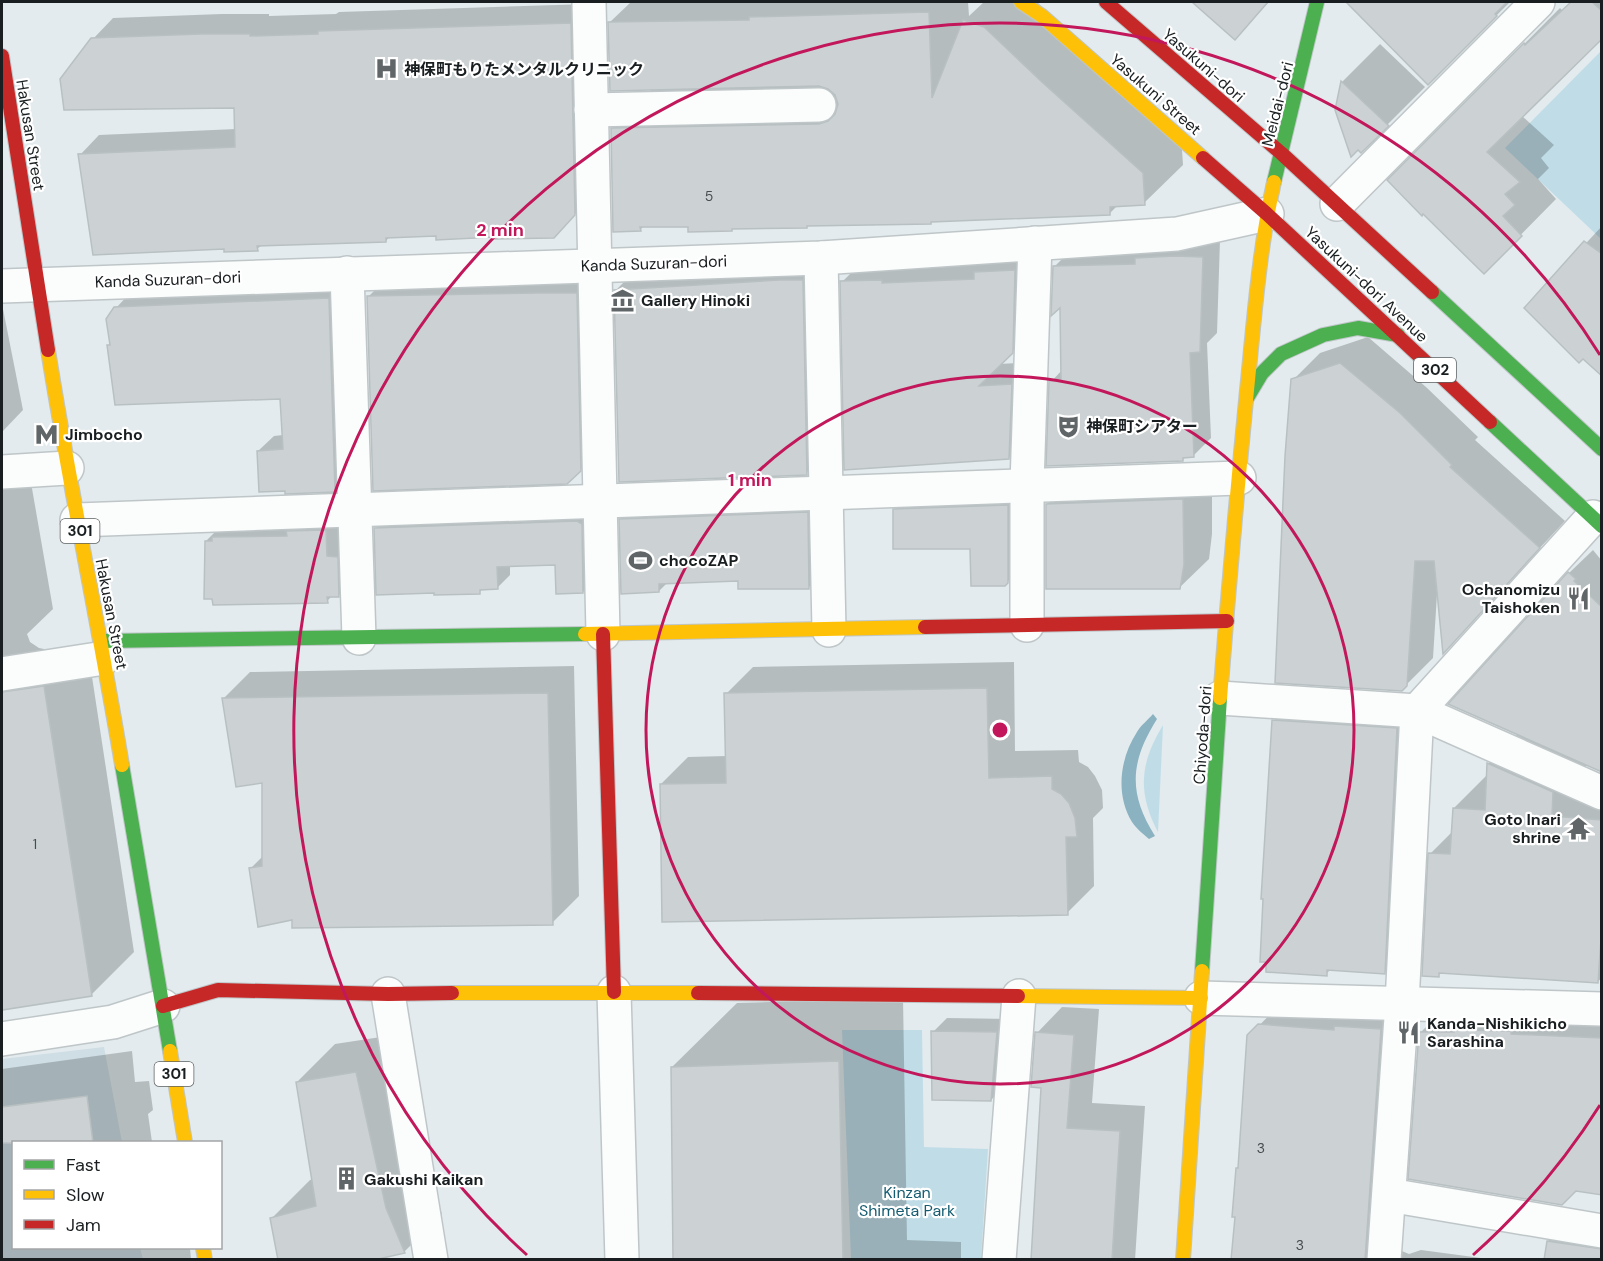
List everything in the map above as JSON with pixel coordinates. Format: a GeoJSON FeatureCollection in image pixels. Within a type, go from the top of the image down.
{"type":"FeatureCollection","features":[{"type":"Feature","properties":{"kind":"street"},"geometry":{"type":"LineString","coordinates":[[589,2],[603,634],[622,1260]]}},
{"type":"Feature","properties":{"kind":"street","name":"Yasukuni Street"},"geometry":{"type":"LineString","coordinates":[[1021,2],[1042,15],[1268,214]]}},
{"type":"Feature","properties":{"kind":"street","name":"Yasukuni-dori"},"geometry":{"type":"LineString","coordinates":[[1106,2],[1281,153]]}},
{"type":"Feature","properties":{"kind":"street","name":"Meidai-dori"},"geometry":{"type":"LineString","coordinates":[[1268,214],[1317,2]]}},
{"type":"Feature","properties":{"kind":"street"},"geometry":{"type":"LineString","coordinates":[[1337,204],[1538,2]]}},
{"type":"Feature","properties":{"kind":"street","name":"Hakusan Street"},"geometry":{"type":"LineString","coordinates":[[2,56],[67,468],[103,650],[185,1141]]}},
{"type":"Feature","properties":{"kind":"street"},"geometry":{"type":"LineString","coordinates":[[591,110],[819,105]]}},
{"type":"Feature","properties":{"kind":"street"},"geometry":{"type":"LineString","coordinates":[[1281,153],[1602,448]]}},
{"type":"Feature","properties":{"kind":"street","name":"Kanda Suzuran-dori"},"geometry":{"type":"LineString","coordinates":[[2,286],[821,258],[1177,234],[1268,214]]}},
{"type":"Feature","properties":{"kind":"street","name":"Yasukuni-dori Avenue"},"geometry":{"type":"LineString","coordinates":[[1268,214],[1597,521]]}},
{"type":"Feature","properties":{"kind":"street","name":"Chiyoda-dori"},"geometry":{"type":"LineString","coordinates":[[1183,1260],[1231,555],[1246,400],[1268,214]]}},
{"type":"Feature","properties":{"kind":"street"},"geometry":{"type":"LineString","coordinates":[[1027,625],[1027,484],[1035,243]]}},
{"type":"Feature","properties":{"kind":"street"},"geometry":{"type":"LineString","coordinates":[[821,258],[829,630]]}},
{"type":"Feature","properties":{"kind":"street"},"geometry":{"type":"LineString","coordinates":[[347,273],[359,638]]}},
{"type":"Feature","properties":{"kind":"street"},"geometry":{"type":"LineString","coordinates":[[1246,400],[1262,373],[1281,354],[1323,335],[1358,328],[1398,335]]}},
{"type":"Feature","properties":{"kind":"street"},"geometry":{"type":"LineString","coordinates":[[2,472],[67,468]]}},
{"type":"Feature","properties":{"kind":"street"},"geometry":{"type":"LineString","coordinates":[[77,520],[1239,478]]}},
{"type":"Feature","properties":{"kind":"street"},"geometry":{"type":"LineString","coordinates":[[1384,1260],[1402,1003],[1417,711],[1597,521]]}},
{"type":"Feature","properties":{"kind":"street"},"geometry":{"type":"LineString","coordinates":[[2,674],[103,650],[359,638],[1227,621]]}},
{"type":"Feature","properties":{"kind":"street"},"geometry":{"type":"LineString","coordinates":[[1220,698],[1417,711],[1602,793]]}},
{"type":"Feature","properties":{"kind":"street"},"geometry":{"type":"LineString","coordinates":[[2,1039],[113,1022],[218,990],[388,994],[614,992],[1202,998],[1602,1009]]}},
{"type":"Feature","properties":{"kind":"street"},"geometry":{"type":"LineString","coordinates":[[388,994],[431,1260]]}},
{"type":"Feature","properties":{"kind":"street"},"geometry":{"type":"LineString","coordinates":[[999,1260],[1019,996]]}},
{"type":"Feature","properties":{"kind":"street"},"geometry":{"type":"LineString","coordinates":[[1389,1195],[1602,1231]]}},
{"type":"Feature","properties":{"kind":"shaded area"},"geometry":{"type":"Polygon","coordinates":[[[1153,714],[1157,719],[1142,749],[1136,777],[1140,806],[1155,836],[1149,839],[1134,824],[1127,811],[1123,800],[1122,776],[1123,765],[1131,742],[1153,714]]]}},
{"type":"Feature","properties":{"kind":"shaded area"},"geometry":{"type":"Polygon","coordinates":[[[104,1047],[122,1141],[12,1141],[12,1249],[140,1249],[143,1259],[2,1259],[2,1059],[104,1047]]]}},
{"type":"Feature","properties":{"kind":"green space"},"geometry":{"type":"Polygon","coordinates":[[[1601,51],[1601,239],[1505,148],[1601,51]]]}},
{"type":"Feature","properties":{"kind":"green space"},"geometry":{"type":"Polygon","coordinates":[[[1163,725],[1158,832],[1147,804],[1144,778],[1150,752],[1163,725]]]}},
{"type":"Feature","properties":{"kind":"green space","name":"Kinzan Shimeta Park"},"geometry":{"type":"Polygon","coordinates":[[[842,1030],[922,1030],[924,1147],[988,1149],[981,1259],[851,1259],[842,1030]]]}},
{"type":"Feature","properties":{"kind":"building"},"geometry":{"type":"Polygon","coordinates":[[[1192,2],[1268,2],[1235,40],[1192,2]]]}},
{"type":"Feature","properties":{"kind":"building"},"geometry":{"type":"Polygon","coordinates":[[[1346,2],[1507,2],[1495,14],[1497,16],[1428,85],[1346,2]]]}},
{"type":"Feature","properties":{"kind":"building"},"geometry":{"type":"Polygon","coordinates":[[[1571,2],[1592,2],[1602,11],[1602,39],[1487,152],[1520,182],[1505,194],[1515,205],[1503,216],[1522,236],[1484,274],[1387,180],[1524,43],[1525,45],[1571,2]]]}},
{"type":"Feature","properties":{"kind":"building"},"geometry":{"type":"Polygon","coordinates":[[[929,12],[932,98],[963,20],[984,27],[1143,173],[1145,205],[1110,207],[1110,215],[931,222],[931,224],[732,229],[732,231],[688,232],[688,227],[640,227],[641,231],[613,232],[611,128],[819,124],[828,121],[835,114],[838,104],[835,95],[819,86],[610,91],[608,22],[749,20],[749,17],[929,12]]]}},
{"type":"Feature","properties":{"kind":"building"},"geometry":{"type":"Polygon","coordinates":[[[571,23],[575,215],[554,238],[495,239],[495,237],[436,240],[436,236],[386,238],[386,242],[257,246],[258,251],[224,252],[224,249],[93,255],[78,154],[235,147],[234,108],[64,110],[60,79],[91,38],[201,34],[250,34],[250,36],[318,34],[318,31],[571,23]]]}},
{"type":"Feature","properties":{"kind":"building"},"geometry":{"type":"Polygon","coordinates":[[[1341,81],[1389,126],[1361,153],[1358,150],[1351,157],[1335,110],[1341,81]]]}},
{"type":"Feature","properties":{"kind":"building"},"geometry":{"type":"Polygon","coordinates":[[[1584,241],[1602,254],[1602,376],[1583,359],[1579,363],[1524,308],[1584,241]]]}},
{"type":"Feature","properties":{"kind":"building"},"geometry":{"type":"Polygon","coordinates":[[[1203,257],[1200,352],[1190,353],[1194,457],[1183,458],[1183,461],[1046,466],[1049,381],[1061,380],[1060,308],[1051,316],[1053,266],[1135,264],[1135,258],[1203,257]]]}},
{"type":"Feature","properties":{"kind":"building"},"geometry":{"type":"Polygon","coordinates":[[[1015,270],[1013,353],[979,386],[1012,384],[1009,459],[844,470],[840,281],[882,280],[882,283],[974,279],[974,272],[1015,270]]]}},
{"type":"Feature","properties":{"kind":"building"},"geometry":{"type":"Polygon","coordinates":[[[803,280],[807,475],[619,482],[614,290],[803,280]]]}},
{"type":"Feature","properties":{"kind":"building"},"geometry":{"type":"Polygon","coordinates":[[[577,293],[581,471],[567,484],[373,491],[367,296],[577,293]]]}},
{"type":"Feature","properties":{"kind":"building"},"geometry":{"type":"Polygon","coordinates":[[[329,298],[335,492],[285,494],[285,491],[259,492],[257,451],[283,449],[280,399],[115,405],[106,319],[114,307],[329,298]]]}},
{"type":"Feature","properties":{"kind":"building"},"geometry":{"type":"Polygon","coordinates":[[[1340,363],[1400,413],[1452,465],[1450,467],[1540,548],[1443,654],[1434,561],[1415,561],[1407,686],[1402,691],[1275,683],[1285,456],[1291,379],[1340,363]]]}},
{"type":"Feature","properties":{"kind":"building"},"geometry":{"type":"Polygon","coordinates":[[[1183,499],[1184,564],[1180,589],[1046,589],[1046,504],[1183,499]]]}},
{"type":"Feature","properties":{"kind":"building"},"geometry":{"type":"Polygon","coordinates":[[[1008,505],[1008,583],[1005,586],[971,586],[970,549],[893,549],[893,509],[1008,505]]]}},
{"type":"Feature","properties":{"kind":"building"},"geometry":{"type":"Polygon","coordinates":[[[808,512],[809,589],[738,589],[738,581],[659,584],[659,592],[621,594],[619,519],[808,512]]]}},
{"type":"Feature","properties":{"kind":"building"},"geometry":{"type":"Polygon","coordinates":[[[577,521],[582,524],[583,593],[556,594],[555,565],[497,567],[498,589],[480,590],[480,594],[376,595],[374,528],[577,521]]]}},
{"type":"Feature","properties":{"kind":"building"},"geometry":{"type":"Polygon","coordinates":[[[326,530],[327,556],[338,557],[339,597],[327,597],[328,603],[213,605],[212,599],[204,599],[205,541],[212,541],[212,537],[287,536],[286,531],[326,530]]]}},
{"type":"Feature","properties":{"kind":"building"},"geometry":{"type":"Polygon","coordinates":[[[1568,572],[1576,579],[1574,581],[1602,607],[1602,772],[1448,704],[1568,572]]]}},
{"type":"Feature","properties":{"kind":"building"},"geometry":{"type":"Polygon","coordinates":[[[44,686],[92,996],[2,1010],[2,692],[44,686]]]}},
{"type":"Feature","properties":{"kind":"building"},"geometry":{"type":"Polygon","coordinates":[[[987,688],[989,778],[1052,776],[1052,789],[1061,794],[1069,803],[1075,818],[1077,837],[1066,837],[1068,915],[662,922],[660,784],[726,783],[724,693],[987,688]]]}},
{"type":"Feature","properties":{"kind":"building"},"geometry":{"type":"Polygon","coordinates":[[[548,693],[553,925],[292,928],[292,920],[258,927],[249,868],[262,866],[262,783],[236,787],[222,698],[548,693]]]}},
{"type":"Feature","properties":{"kind":"building"},"geometry":{"type":"Polygon","coordinates":[[[1272,720],[1397,728],[1385,974],[1327,970],[1327,976],[1266,972],[1266,962],[1260,962],[1263,899],[1261,899],[1272,720]]]}},
{"type":"Feature","properties":{"kind":"building"},"geometry":{"type":"Polygon","coordinates":[[[1487,763],[1553,792],[1552,816],[1602,820],[1602,924],[1598,983],[1439,973],[1439,977],[1422,976],[1428,853],[1450,854],[1453,808],[1485,810],[1487,763]]]}},
{"type":"Feature","properties":{"kind":"building"},"geometry":{"type":"Polygon","coordinates":[[[1258,1024],[1334,1030],[1334,1026],[1381,1029],[1365,1260],[1231,1260],[1235,1217],[1232,1217],[1236,1168],[1238,1168],[1247,1035],[1258,1024]]]}},
{"type":"Feature","properties":{"kind":"building"},"geometry":{"type":"Polygon","coordinates":[[[1454,1030],[1511,1031],[1511,1034],[1602,1038],[1602,1195],[1576,1191],[1562,1205],[1408,1179],[1419,1032],[1454,1032],[1454,1030]]]}},
{"type":"Feature","properties":{"kind":"building"},"geometry":{"type":"Polygon","coordinates":[[[931,1031],[997,1032],[991,1101],[932,1100],[931,1031]]]}},
{"type":"Feature","properties":{"kind":"building"},"geometry":{"type":"Polygon","coordinates":[[[1035,1032],[1074,1035],[1067,1128],[1120,1131],[1112,1260],[1031,1260],[1041,1088],[1031,1087],[1035,1032]]]}},
{"type":"Feature","properties":{"kind":"building"},"geometry":{"type":"Polygon","coordinates":[[[839,1061],[843,1260],[673,1260],[671,1067],[839,1061]]]}},
{"type":"Feature","properties":{"kind":"building","name":"Gakushi Kaikan"},"geometry":{"type":"Polygon","coordinates":[[[356,1072],[386,1208],[405,1253],[374,1260],[278,1260],[270,1218],[316,1206],[296,1082],[356,1072]]]}},
{"type":"Feature","properties":{"kind":"building"},"geometry":{"type":"Polygon","coordinates":[[[87,1096],[93,1141],[2,1143],[2,1107],[87,1096]]]}},
{"type":"Feature","properties":{"kind":"building"},"geometry":{"type":"Polygon","coordinates":[[[1547,1241],[1602,1249],[1602,1260],[1544,1260],[1547,1241]]]}},
{"type":"Feature","properties":{"kind":"traffic: fast"},"geometry":{"type":"LineString","coordinates":[[1274,182],[1317,2]]}},
{"type":"Feature","properties":{"kind":"traffic: fast"},"geometry":{"type":"LineString","coordinates":[[1432,292],[1602,449]]}},
{"type":"Feature","properties":{"kind":"traffic: fast"},"geometry":{"type":"LineString","coordinates":[[1247,398],[1262,373],[1281,354],[1323,335],[1358,328],[1398,335]]}},
{"type":"Feature","properties":{"kind":"traffic: fast"},"geometry":{"type":"LineString","coordinates":[[1490,422],[1602,526]]}},
{"type":"Feature","properties":{"kind":"traffic: fast"},"geometry":{"type":"LineString","coordinates":[[101,641],[585,634]]}},
{"type":"Feature","properties":{"kind":"traffic: fast"},"geometry":{"type":"LineString","coordinates":[[1202,971],[1220,698]]}},
{"type":"Feature","properties":{"kind":"traffic: fast"},"geometry":{"type":"LineString","coordinates":[[122,765],[170,1051]]}},
{"type":"Feature","properties":{"kind":"traffic: slow"},"geometry":{"type":"LineString","coordinates":[[1021,2],[1042,16],[1203,158]]}},
{"type":"Feature","properties":{"kind":"traffic: slow"},"geometry":{"type":"LineString","coordinates":[[1220,698],[1255,312],[1264,233],[1274,182]]}},
{"type":"Feature","properties":{"kind":"traffic: slow"},"geometry":{"type":"LineString","coordinates":[[48,350],[122,765]]}},
{"type":"Feature","properties":{"kind":"traffic: slow"},"geometry":{"type":"LineString","coordinates":[[585,634],[925,627]]}},
{"type":"Feature","properties":{"kind":"traffic: slow"},"geometry":{"type":"LineString","coordinates":[[1183,1260],[1202,971]]}},
{"type":"Feature","properties":{"kind":"traffic: slow"},"geometry":{"type":"LineString","coordinates":[[452,993],[698,993]]}},
{"type":"Feature","properties":{"kind":"traffic: slow"},"geometry":{"type":"LineString","coordinates":[[1018,996],[1201,998]]}},
{"type":"Feature","properties":{"kind":"traffic: slow"},"geometry":{"type":"LineString","coordinates":[[170,1051],[185,1141]]}},
{"type":"Feature","properties":{"kind":"traffic: slow"},"geometry":{"type":"LineString","coordinates":[[203,1249],[205,1260]]}},
{"type":"Feature","properties":{"kind":"traffic: jam"},"geometry":{"type":"LineString","coordinates":[[1106,2],[1281,153],[1432,292]]}},
{"type":"Feature","properties":{"kind":"traffic: jam"},"geometry":{"type":"LineString","coordinates":[[2,56],[48,350]]}},
{"type":"Feature","properties":{"kind":"traffic: jam"},"geometry":{"type":"LineString","coordinates":[[1203,158],[1267,214],[1490,422]]}},
{"type":"Feature","properties":{"kind":"traffic: jam"},"geometry":{"type":"LineString","coordinates":[[925,627],[1227,621]]}},
{"type":"Feature","properties":{"kind":"traffic: jam"},"geometry":{"type":"LineString","coordinates":[[603,634],[614,992]]}},
{"type":"Feature","properties":{"kind":"traffic: jam"},"geometry":{"type":"LineString","coordinates":[[163,1006],[218,990],[388,994],[452,993]]}},
{"type":"Feature","properties":{"kind":"traffic: jam"},"geometry":{"type":"LineString","coordinates":[[698,993],[1018,996]]}},
{"type":"Feature","properties":{"kind":"place","name":"神保町もりたメンタルクリニック"},"geometry":{"type":"Point","coordinates":[386,69]}},
{"type":"Feature","properties":{"kind":"place","name":"Gallery Hinoki"},"geometry":{"type":"Point","coordinates":[623,300]}},
{"type":"Feature","properties":{"kind":"place","name":"神保町シアター"},"geometry":{"type":"Point","coordinates":[1068,426]}},
{"type":"Feature","properties":{"kind":"place","name":"Jimbocho"},"geometry":{"type":"Point","coordinates":[47,434]}},
{"type":"Feature","properties":{"kind":"place","name":"chocoZAP"},"geometry":{"type":"Point","coordinates":[641,560]}},
{"type":"Feature","properties":{"kind":"place","name":"Ochanomizu Taishoken"},"geometry":{"type":"Point","coordinates":[1578,598]}},
{"type":"Feature","properties":{"kind":"place","name":"Goto Inari shrine"},"geometry":{"type":"Point","coordinates":[1579,828]}},
{"type":"Feature","properties":{"kind":"place","name":"Kanda-Nishikicho Sarashina"},"geometry":{"type":"Point","coordinates":[1409,1032]}},
{"type":"Feature","properties":{"kind":"place","name":"Gakushi Kaikan"},"geometry":{"type":"Point","coordinates":[346,1179]}}]}
